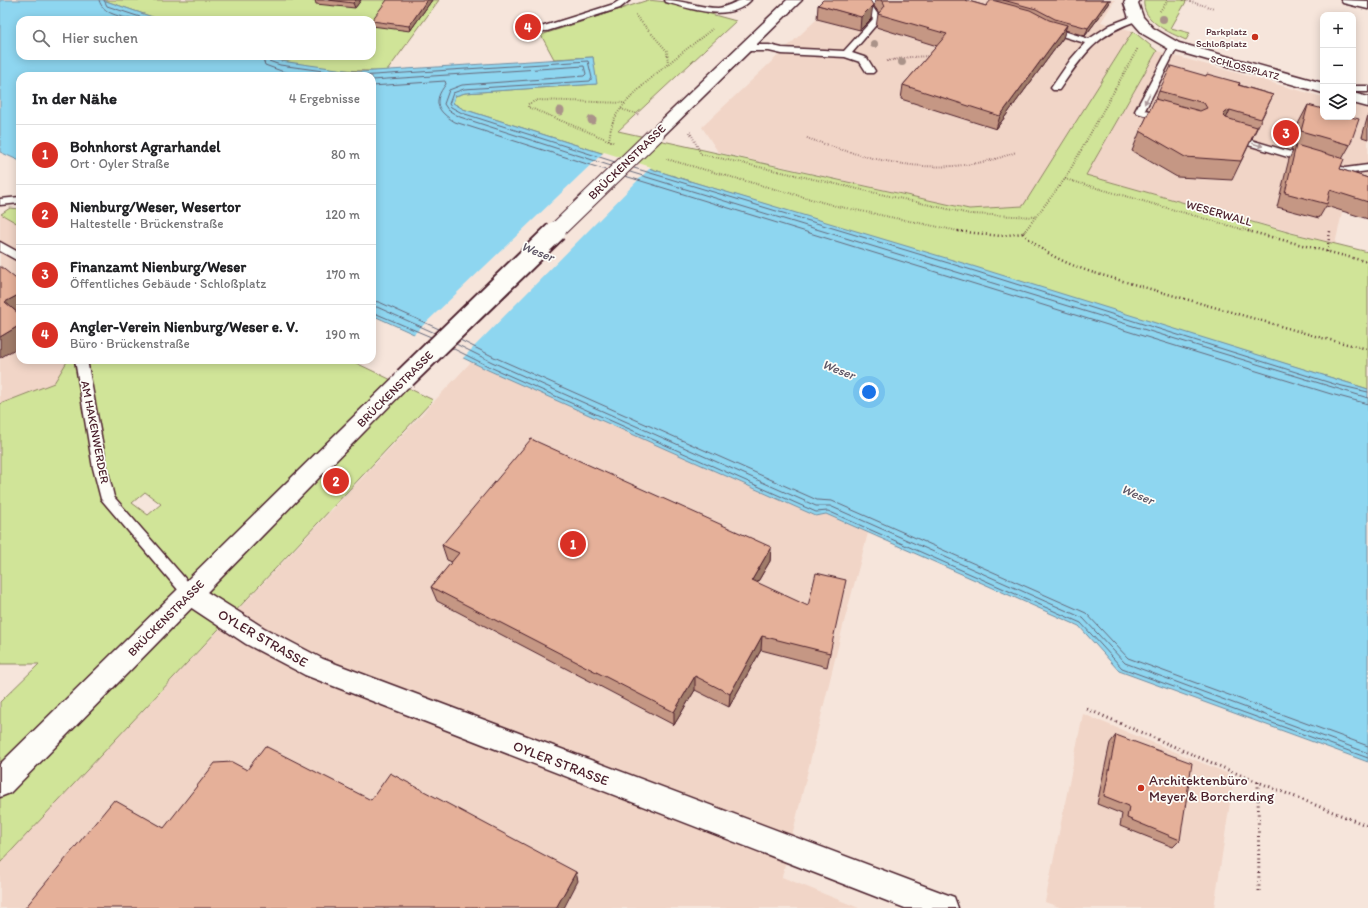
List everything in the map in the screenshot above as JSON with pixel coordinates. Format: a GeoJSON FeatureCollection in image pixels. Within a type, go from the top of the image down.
{"type":"FeatureCollection","features":[{"type":"Feature","properties":{"kind":"street","name":"BRÜCKENSTRASSE"},"geometry":{"type":"LineString","coordinates":[[0,783],[405,378],[795,0]]}},
{"type":"Feature","properties":{"kind":"street"},"geometry":{"type":"LineString","coordinates":[[1133,0],[1131,3],[1136,18]]}},
{"type":"Feature","properties":{"kind":"street"},"geometry":{"type":"LineString","coordinates":[[1348,0],[1368,5]]}},
{"type":"Feature","properties":{"kind":"street","name":"SCHLOSSPLATZ"},"geometry":{"type":"LineString","coordinates":[[1136,18],[1148,31],[1174,46],[1320,87]]}},
{"type":"Feature","properties":{"kind":"street"},"geometry":{"type":"LineString","coordinates":[[1356,99],[1368,102]]}},
{"type":"Feature","properties":{"kind":"street","name":"OYLER STRASSE"},"geometry":{"type":"LineString","coordinates":[[190,594],[255,636],[314,667],[943,908]]}},
{"type":"Feature","properties":{"kind":"lane"},"geometry":{"type":"LineString","coordinates":[[544,29],[617,6],[626,0]]}},
{"type":"Feature","properties":{"kind":"lane"},"geometry":{"type":"LineString","coordinates":[[669,0],[707,10],[725,10],[735,8],[747,0]]}},
{"type":"Feature","properties":{"kind":"lane"},"geometry":{"type":"LineString","coordinates":[[846,54],[877,19],[868,6],[873,0]]}},
{"type":"Feature","properties":{"kind":"lane"},"geometry":{"type":"LineString","coordinates":[[1056,88],[1081,52],[1091,42],[1114,26],[1136,18]]}},
{"type":"Feature","properties":{"kind":"lane"},"geometry":{"type":"LineString","coordinates":[[1043,26],[1091,42]]}},
{"type":"Feature","properties":{"kind":"lane"},"geometry":{"type":"LineString","coordinates":[[1174,46],[1140,111],[1175,121]]}},
{"type":"Feature","properties":{"kind":"lane"},"geometry":{"type":"LineString","coordinates":[[747,48],[769,48],[782,51],[846,54],[864,60],[868,68]]}},
{"type":"Feature","properties":{"kind":"lane"},"geometry":{"type":"LineString","coordinates":[[1356,89],[1368,89]]}},
{"type":"Feature","properties":{"kind":"lane"},"geometry":{"type":"LineString","coordinates":[[1221,134],[1346,171],[1368,168]]}},
{"type":"Feature","properties":{"kind":"lane"},"geometry":{"type":"LineString","coordinates":[[0,202],[16,200]]}},
{"type":"Feature","properties":{"kind":"lane"},"geometry":{"type":"LineString","coordinates":[[0,246],[16,256]]}},
{"type":"Feature","properties":{"kind":"lane","name":"AM HAKENWERDER"},"geometry":{"type":"LineString","coordinates":[[82,364],[100,468],[108,499],[190,594]]}},
{"type":"Feature","properties":{"kind":"path"},"geometry":{"type":"LineString","coordinates":[[1183,0],[1214,8]]}},
{"type":"Feature","properties":{"kind":"path"},"geometry":{"type":"LineString","coordinates":[[625,104],[538,100],[528,104],[528,107],[609,140],[613,121],[625,104],[668,64],[724,20],[725,10]]}},
{"type":"Feature","properties":{"kind":"path"},"geometry":{"type":"LineString","coordinates":[[632,11],[667,51],[668,64]]}},
{"type":"Feature","properties":{"kind":"path"},"geometry":{"type":"LineString","coordinates":[[662,157],[836,206],[960,232],[1000,236],[1023,233],[1037,217],[1065,179],[1133,55]]}},
{"type":"Feature","properties":{"kind":"path"},"geometry":{"type":"LineString","coordinates":[[868,68],[910,57],[936,56]]}},
{"type":"Feature","properties":{"kind":"path"},"geometry":{"type":"LineString","coordinates":[[621,109],[641,115]]}},
{"type":"Feature","properties":{"kind":"path"},"geometry":{"type":"LineString","coordinates":[[689,130],[701,154],[970,214],[1037,217]]}},
{"type":"Feature","properties":{"kind":"path"},"geometry":{"type":"LineString","coordinates":[[807,138],[856,155],[902,164],[932,167],[968,165],[1002,159],[1016,152]]}},
{"type":"Feature","properties":{"kind":"path","name":"WESERWALL"},"geometry":{"type":"LineString","coordinates":[[1065,179],[1291,243],[1368,262]]}},
{"type":"Feature","properties":{"kind":"path"},"geometry":{"type":"LineString","coordinates":[[1327,252],[1330,230]]}},
{"type":"Feature","properties":{"kind":"path"},"geometry":{"type":"LineString","coordinates":[[1023,233],[1032,243],[1045,253],[1091,272],[1322,338],[1368,349]]}},
{"type":"Feature","properties":{"kind":"path"},"geometry":{"type":"LineString","coordinates":[[1087,709],[1258,782],[1368,826]]}},
{"type":"Feature","properties":{"kind":"path"},"geometry":{"type":"LineString","coordinates":[[1258,782],[1259,891]]}},
{"type":"Feature","properties":{"kind":"shaded area"},"geometry":{"type":"Polygon","coordinates":[[[834,0],[1115,0],[1101,22],[1133,31],[1024,206],[969,209],[718,152],[702,127],[817,19],[834,0]]]}},
{"type":"Feature","properties":{"kind":"shaded area"},"geometry":{"type":"Polygon","coordinates":[[[1157,51],[1320,96],[1320,120],[1356,120],[1356,106],[1368,109],[1368,184],[1350,178],[1335,244],[1086,175],[1157,51]]]}},
{"type":"Feature","properties":{"kind":"shaded area"},"geometry":{"type":"Polygon","coordinates":[[[0,214],[16,223],[16,364],[66,364],[54,383],[0,404],[0,214]]]}},
{"type":"Feature","properties":{"kind":"shaded area"},"geometry":{"type":"Polygon","coordinates":[[[471,362],[816,516],[826,514],[868,533],[844,622],[782,877],[859,908],[0,908],[0,863],[471,362]]]}},
{"type":"Feature","properties":{"kind":"shaded area"},"geometry":{"type":"Polygon","coordinates":[[[1083,714],[1234,776],[1214,908],[1062,908],[1045,902],[1083,714]]]}},
{"type":"Feature","properties":{"kind":"green space"},"geometry":{"type":"Polygon","coordinates":[[[103,0],[439,0],[387,71],[342,70],[294,64],[279,60],[376,60],[376,16],[149,16],[103,0]]]}},
{"type":"Feature","properties":{"kind":"green space"},"geometry":{"type":"Polygon","coordinates":[[[648,0],[667,2],[736,21],[618,131],[969,209],[1023,206],[1133,31],[1157,51],[1086,175],[1291,233],[1368,252],[1368,389],[683,179],[463,109],[453,103],[455,96],[465,93],[596,84],[593,57],[554,59],[541,35],[648,0]]]}},
{"type":"Feature","properties":{"kind":"green space"},"geometry":{"type":"Polygon","coordinates":[[[1144,0],[1187,0],[1171,28],[1190,33],[1186,40],[1165,30],[1152,20],[1144,7],[1144,0]]]}},
{"type":"Feature","properties":{"kind":"green space"},"geometry":{"type":"Polygon","coordinates":[[[10,208],[16,209],[16,223],[1,214],[10,208]]]}},
{"type":"Feature","properties":{"kind":"green space"},"geometry":{"type":"Polygon","coordinates":[[[66,364],[358,364],[433,400],[0,863],[0,702],[39,664],[0,664],[0,404],[54,383],[66,364]],[[145,492],[132,503],[148,515],[161,504],[145,492]]]}},
{"type":"Feature","properties":{"kind":"water"},"geometry":{"type":"Polygon","coordinates":[[[0,0],[103,0],[149,16],[16,16],[16,60],[278,60],[359,72],[16,72],[16,159],[0,152],[0,0]]]}},
{"type":"Feature","properties":{"kind":"water","name":"Weser"},"geometry":{"type":"Polygon","coordinates":[[[593,57],[597,84],[465,93],[455,96],[453,103],[463,109],[683,179],[966,264],[1368,389],[1368,762],[1119,671],[1079,626],[826,514],[816,516],[488,370],[376,317],[376,72],[359,72],[593,57]]]}},
{"type":"Feature","properties":{"kind":"pier"},"geometry":{"type":"Polygon","coordinates":[[[604,152],[651,167],[462,359],[413,335],[604,152]]]}},
{"type":"Feature","properties":{"kind":"building"},"geometry":{"type":"Polygon","coordinates":[[[328,0],[356,0],[353,3],[328,0]]]}},
{"type":"Feature","properties":{"kind":"building"},"geometry":{"type":"Polygon","coordinates":[[[387,0],[427,0],[409,26],[376,22],[375,16],[387,0]]]}},
{"type":"Feature","properties":{"kind":"building"},"geometry":{"type":"Polygon","coordinates":[[[823,0],[870,0],[873,5],[861,17],[818,5],[823,0]]]}},
{"type":"Feature","properties":{"kind":"building"},"geometry":{"type":"Polygon","coordinates":[[[881,0],[965,0],[986,6],[992,0],[1030,10],[1049,20],[1067,25],[1000,116],[903,85],[947,34],[878,14],[885,6],[881,0]]]}},
{"type":"Feature","properties":{"kind":"building"},"geometry":{"type":"Polygon","coordinates":[[[1003,0],[1108,0],[1088,28],[1055,19],[1036,9],[1003,0]]]}},
{"type":"Feature","properties":{"kind":"building"},"geometry":{"type":"Polygon","coordinates":[[[1171,66],[1206,76],[1207,74],[1240,83],[1238,85],[1273,95],[1261,119],[1230,110],[1223,115],[1226,118],[1257,127],[1241,161],[1185,157],[1140,131],[1155,99],[1200,111],[1207,108],[1204,103],[1159,91],[1171,66]]]}},
{"type":"Feature","properties":{"kind":"building"},"geometry":{"type":"Polygon","coordinates":[[[1308,105],[1320,108],[1320,120],[1359,119],[1350,145],[1301,131],[1308,105]]]}},
{"type":"Feature","properties":{"kind":"building"},"geometry":{"type":"Polygon","coordinates":[[[1296,145],[1344,159],[1340,169],[1368,178],[1368,202],[1330,190],[1327,204],[1285,193],[1296,145]]]}},
{"type":"Feature","properties":{"kind":"building"},"geometry":{"type":"Polygon","coordinates":[[[0,266],[16,279],[16,296],[5,302],[16,312],[16,327],[0,337],[0,266]]]}},
{"type":"Feature","properties":{"kind":"building"},"geometry":{"type":"Polygon","coordinates":[[[531,439],[771,547],[752,580],[808,606],[816,573],[846,580],[830,653],[762,636],[730,694],[695,676],[674,712],[431,587],[459,553],[442,545],[531,439]]]}},
{"type":"Feature","properties":{"kind":"building","name":"Architektenbüro Meyer & Borcherding"},"geometry":{"type":"Polygon","coordinates":[[[1116,735],[1192,763],[1180,840],[1127,818],[1129,806],[1104,796],[1116,735]]]}},
{"type":"Feature","properties":{"kind":"building"},"geometry":{"type":"Polygon","coordinates":[[[265,746],[371,800],[390,773],[576,872],[556,908],[25,908],[114,800],[164,828],[215,763],[232,762],[247,770],[265,746]]]}},
{"type":"Feature","properties":{"kind":"place","name":"Angler-Verein Nienburg/Weser e. V."},"geometry":{"type":"Point","coordinates":[528,27]}},
{"type":"Feature","properties":{"kind":"place","name":"Parkplatz Schloßplatz"},"geometry":{"type":"Point","coordinates":[1255,37]}},
{"type":"Feature","properties":{"kind":"place","name":"Finanzamt Nienburg/Weser"},"geometry":{"type":"Point","coordinates":[1286,133]}},
{"type":"Feature","properties":{"kind":"place","name":"Nienburg/Weser, Wesertor"},"geometry":{"type":"Point","coordinates":[336,481]}},
{"type":"Feature","properties":{"kind":"place","name":"Bohnhorst Agrarhandel"},"geometry":{"type":"Point","coordinates":[573,544]}},
{"type":"Feature","properties":{"kind":"place","name":"Architektenbüro Meyer & Borcherding"},"geometry":{"type":"Point","coordinates":[1141,788]}}]}
